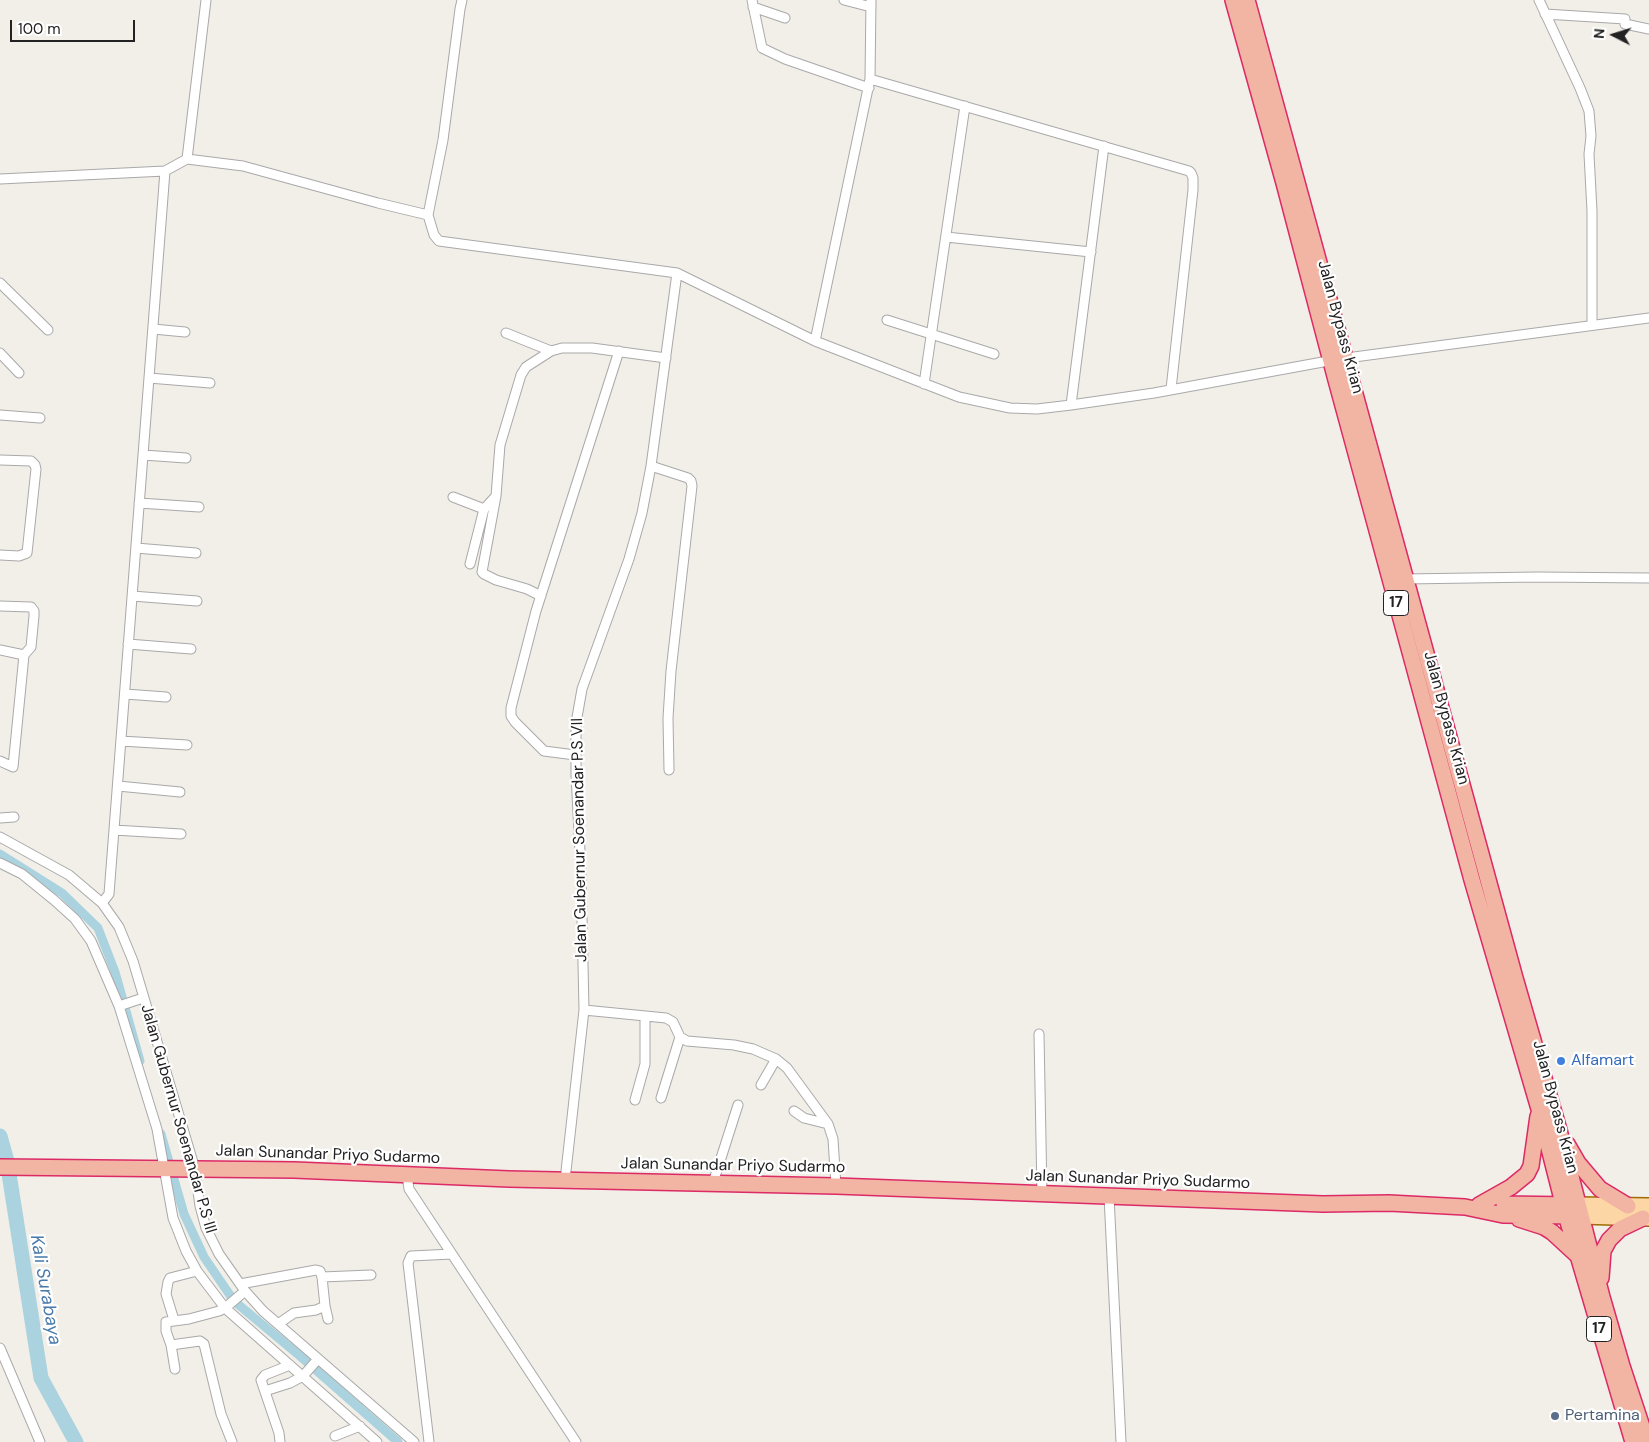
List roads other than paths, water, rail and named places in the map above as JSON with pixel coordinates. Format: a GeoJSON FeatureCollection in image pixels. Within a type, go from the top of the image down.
{"type":"FeatureCollection","features":[{"type":"Feature","properties":{"kind":"highway","name":"Jalan Bypass Krian"},"geometry":{"type":"LineString","coordinates":[[1232,0],[1284,183],[1405,579],[1559,1130],[1578,1256],[1633,1442]]}},
{"type":"Feature","properties":{"kind":"highway","name":"Jalan Bypass Krian"},"geometry":{"type":"LineString","coordinates":[[1247,0],[1467,861],[1539,1109],[1602,1297],[1647,1442]]}},
{"type":"Feature","properties":{"kind":"highway"},"geometry":{"type":"LineString","coordinates":[[1472,1206],[1511,1187],[1527,1174],[1531,1166],[1539,1109]]}},
{"type":"Feature","properties":{"kind":"highway"},"geometry":{"type":"LineString","coordinates":[[1559,1130],[1578,1162],[1594,1183],[1611,1197],[1628,1206]]}},
{"type":"Feature","properties":{"kind":"highway","name":"Jalan Sunandar Priyo Sudarmo"},"geometry":{"type":"LineString","coordinates":[[0,1167],[294,1170],[565,1180],[836,1186],[1323,1204],[1389,1203],[1572,1210]]}},
{"type":"Feature","properties":{"kind":"highway","name":"Jalan Sunandar Priyo Sudarmo"},"geometry":{"type":"LineString","coordinates":[[1472,1206],[1503,1214],[1572,1210]]}},
{"type":"Feature","properties":{"kind":"highway"},"geometry":{"type":"LineString","coordinates":[[1503,1214],[1544,1227],[1578,1256]]}},
{"type":"Feature","properties":{"kind":"highway"},"geometry":{"type":"LineString","coordinates":[[1602,1297],[1601,1271],[1603,1251],[1609,1240],[1620,1229],[1647,1214]]}},
{"type":"Feature","properties":{"kind":"main road","name":"Jalan Sunandar Priyo Sudarmo"},"geometry":{"type":"LineString","coordinates":[[1572,1210],[1628,1206],[1647,1214]]}},
{"type":"Feature","properties":{"kind":"main road","name":"Jalan Sunandar Priyo Sudarmo"},"geometry":{"type":"LineString","coordinates":[[1572,1210],[1647,1214]]}},
{"type":"Feature","properties":{"kind":"street"},"geometry":{"type":"LineString","coordinates":[[187,159],[206,0]]}},
{"type":"Feature","properties":{"kind":"street"},"geometry":{"type":"LineString","coordinates":[[462,0],[443,140],[428,215],[434,235],[439,241],[677,273],[815,341],[959,396],[1010,408],[1037,409],[1171,389],[1338,360],[1649,318]]}},
{"type":"Feature","properties":{"kind":"street"},"geometry":{"type":"LineString","coordinates":[[815,341],[870,83],[871,4],[844,0]]}},
{"type":"Feature","properties":{"kind":"street"},"geometry":{"type":"LineString","coordinates":[[1539,0],[1580,88],[1588,111],[1592,211],[1592,325]]}},
{"type":"Feature","properties":{"kind":"street"},"geometry":{"type":"LineString","coordinates":[[752,3],[762,48],[768,52],[870,83],[965,106],[1189,171],[1193,178],[1171,389]]}},
{"type":"Feature","properties":{"kind":"street"},"geometry":{"type":"LineString","coordinates":[[752,3],[785,18]]}},
{"type":"Feature","properties":{"kind":"street"},"geometry":{"type":"LineString","coordinates":[[1545,14],[1625,18],[1626,24],[1649,29]]}},
{"type":"Feature","properties":{"kind":"street"},"geometry":{"type":"LineString","coordinates":[[924,384],[965,106]]}},
{"type":"Feature","properties":{"kind":"street"},"geometry":{"type":"LineString","coordinates":[[1071,405],[1104,146]]}},
{"type":"Feature","properties":{"kind":"street"},"geometry":{"type":"LineString","coordinates":[[0,180],[165,171],[187,159],[243,166],[378,204],[428,215]]}},
{"type":"Feature","properties":{"kind":"street"},"geometry":{"type":"LineString","coordinates":[[102,903],[109,894],[165,171]]}},
{"type":"Feature","properties":{"kind":"street"},"geometry":{"type":"LineString","coordinates":[[946,237],[1091,252]]}},
{"type":"Feature","properties":{"kind":"street","name":"Jalan Gubernur Soenandar P.S VII"},"geometry":{"type":"LineString","coordinates":[[565,1180],[584,1010],[576,723],[582,689],[630,559],[642,513],[651,466],[677,273]]}},
{"type":"Feature","properties":{"kind":"street"},"geometry":{"type":"LineString","coordinates":[[0,283],[48,330]]}},
{"type":"Feature","properties":{"kind":"street"},"geometry":{"type":"LineString","coordinates":[[887,320],[994,354]]}},
{"type":"Feature","properties":{"kind":"street"},"geometry":{"type":"LineString","coordinates":[[153,329],[185,332]]}},
{"type":"Feature","properties":{"kind":"street"},"geometry":{"type":"LineString","coordinates":[[506,333],[546,351]]}},
{"type":"Feature","properties":{"kind":"street"},"geometry":{"type":"LineString","coordinates":[[541,596],[509,583],[496,580],[482,571],[496,496],[500,445],[521,375],[532,362],[546,351],[562,348],[578,347],[666,358]]}},
{"type":"Feature","properties":{"kind":"street"},"geometry":{"type":"LineString","coordinates":[[576,755],[544,751],[514,722],[511,716],[511,708],[530,629],[619,351]]}},
{"type":"Feature","properties":{"kind":"street"},"geometry":{"type":"LineString","coordinates":[[0,353],[20,373]]}},
{"type":"Feature","properties":{"kind":"street"},"geometry":{"type":"LineString","coordinates":[[149,378],[210,383]]}},
{"type":"Feature","properties":{"kind":"street"},"geometry":{"type":"LineString","coordinates":[[0,415],[40,418]]}},
{"type":"Feature","properties":{"kind":"street"},"geometry":{"type":"LineString","coordinates":[[143,454],[186,458]]}},
{"type":"Feature","properties":{"kind":"street"},"geometry":{"type":"LineString","coordinates":[[0,460],[31,461],[36,465],[27,553],[19,556],[0,555]]}},
{"type":"Feature","properties":{"kind":"street"},"geometry":{"type":"LineString","coordinates":[[651,466],[688,478],[691,480],[692,486],[671,671],[668,718],[668,770]]}},
{"type":"Feature","properties":{"kind":"street"},"geometry":{"type":"LineString","coordinates":[[470,564],[484,510],[496,496]]}},
{"type":"Feature","properties":{"kind":"street"},"geometry":{"type":"LineString","coordinates":[[453,497],[484,510]]}},
{"type":"Feature","properties":{"kind":"street"},"geometry":{"type":"LineString","coordinates":[[139,502],[200,507]]}},
{"type":"Feature","properties":{"kind":"street"},"geometry":{"type":"LineString","coordinates":[[136,548],[196,553]]}},
{"type":"Feature","properties":{"kind":"street"},"geometry":{"type":"LineString","coordinates":[[1405,579],[1649,578]]}},
{"type":"Feature","properties":{"kind":"street"},"geometry":{"type":"LineString","coordinates":[[132,596],[197,601]]}},
{"type":"Feature","properties":{"kind":"street"},"geometry":{"type":"LineString","coordinates":[[0,606],[31,608],[34,611],[31,647],[24,655],[13,767],[0,761]]}},
{"type":"Feature","properties":{"kind":"street"},"geometry":{"type":"LineString","coordinates":[[128,644],[191,649]]}},
{"type":"Feature","properties":{"kind":"street"},"geometry":{"type":"LineString","coordinates":[[0,650],[24,655]]}},
{"type":"Feature","properties":{"kind":"street"},"geometry":{"type":"LineString","coordinates":[[124,694],[166,697]]}},
{"type":"Feature","properties":{"kind":"street"},"geometry":{"type":"LineString","coordinates":[[121,741],[188,745]]}},
{"type":"Feature","properties":{"kind":"street"},"geometry":{"type":"LineString","coordinates":[[118,786],[180,792]]}},
{"type":"Feature","properties":{"kind":"street"},"geometry":{"type":"LineString","coordinates":[[0,818],[14,817]]}},
{"type":"Feature","properties":{"kind":"street"},"geometry":{"type":"LineString","coordinates":[[114,830],[181,834]]}},
{"type":"Feature","properties":{"kind":"street","name":"Jalan Gubernur Soenandar P.S III"},"geometry":{"type":"LineString","coordinates":[[0,837],[69,875],[102,903],[119,927],[133,961],[141,999],[192,1169],[206,1228],[241,1290],[317,1360],[414,1442]]}},
{"type":"Feature","properties":{"kind":"street"},"geometry":{"type":"LineString","coordinates":[[0,863],[22,874],[54,900],[75,919],[91,941],[121,1005],[157,1129],[166,1169],[173,1218],[186,1251],[197,1271],[226,1307],[378,1442]]}},
{"type":"Feature","properties":{"kind":"street"},"geometry":{"type":"LineString","coordinates":[[121,1005],[141,999]]}},
{"type":"Feature","properties":{"kind":"street"},"geometry":{"type":"LineString","coordinates":[[584,1010],[670,1019],[680,1037],[687,1041],[734,1045],[753,1049],[776,1059],[787,1068],[828,1124],[833,1139],[836,1186]]}},
{"type":"Feature","properties":{"kind":"street"},"geometry":{"type":"LineString","coordinates":[[635,1100],[645,1064],[645,1017]]}},
{"type":"Feature","properties":{"kind":"street"},"geometry":{"type":"LineString","coordinates":[[1039,1034],[1042,1194]]}},
{"type":"Feature","properties":{"kind":"street"},"geometry":{"type":"LineString","coordinates":[[661,1098],[680,1037]]}},
{"type":"Feature","properties":{"kind":"street"},"geometry":{"type":"LineString","coordinates":[[761,1085],[776,1059]]}},
{"type":"Feature","properties":{"kind":"street"},"geometry":{"type":"LineString","coordinates":[[713,1183],[738,1105]]}},
{"type":"Feature","properties":{"kind":"street"},"geometry":{"type":"LineString","coordinates":[[794,1110],[804,1118],[828,1124]]}},
{"type":"Feature","properties":{"kind":"street"},"geometry":{"type":"LineString","coordinates":[[407,1174],[409,1189],[576,1442]]}},
{"type":"Feature","properties":{"kind":"street"},"geometry":{"type":"LineString","coordinates":[[1109,1196],[1121,1442]]}},
{"type":"Feature","properties":{"kind":"street"},"geometry":{"type":"LineString","coordinates":[[429,1442],[408,1262],[410,1256],[452,1254]]}},
{"type":"Feature","properties":{"kind":"street"},"geometry":{"type":"LineString","coordinates":[[175,1369],[165,1324],[167,1320],[189,1318],[226,1307],[241,1290],[316,1270],[320,1271],[328,1319]]}},
{"type":"Feature","properties":{"kind":"street"},"geometry":{"type":"LineString","coordinates":[[174,1320],[166,1294],[168,1282],[170,1278],[197,1271]]}},
{"type":"Feature","properties":{"kind":"street"},"geometry":{"type":"LineString","coordinates":[[322,1277],[371,1275]]}},
{"type":"Feature","properties":{"kind":"street"},"geometry":{"type":"LineString","coordinates":[[278,1324],[294,1313],[316,1310],[325,1306]]}},
{"type":"Feature","properties":{"kind":"street"},"geometry":{"type":"LineString","coordinates":[[171,1345],[200,1341],[204,1344],[221,1414],[232,1442]]}},
{"type":"Feature","properties":{"kind":"street"},"geometry":{"type":"LineString","coordinates":[[0,1348],[40,1442]]}},
{"type":"Feature","properties":{"kind":"street"},"geometry":{"type":"LineString","coordinates":[[265,1391],[290,1383],[304,1375],[317,1360]]}},
{"type":"Feature","properties":{"kind":"street"},"geometry":{"type":"LineString","coordinates":[[280,1442],[279,1433],[261,1378],[290,1365]]}},
{"type":"Feature","properties":{"kind":"street"},"geometry":{"type":"LineString","coordinates":[[335,1436],[360,1426]]}},
{"type":"Feature","properties":{"kind":"waterway"},"geometry":{"type":"LineString","coordinates":[[0,854],[62,893],[98,928],[115,972],[140,1061]]}},
{"type":"Feature","properties":{"kind":"waterway"},"geometry":{"type":"LineString","coordinates":[[161,1134],[184,1214],[204,1257],[234,1301],[398,1442]]}},
{"type":"Feature","properties":{"kind":"waterway","name":"Kali Surabaya"},"geometry":{"type":"LineString","coordinates":[[0,1136],[7,1161],[41,1378],[76,1442]]}},
{"type":"Feature","properties":{"kind":"place","name":"Alfamart"},"geometry":{"type":"Point","coordinates":[1561,1061]}},
{"type":"Feature","properties":{"kind":"place","name":"Pertamina"},"geometry":{"type":"Point","coordinates":[1555,1416]}}]}
